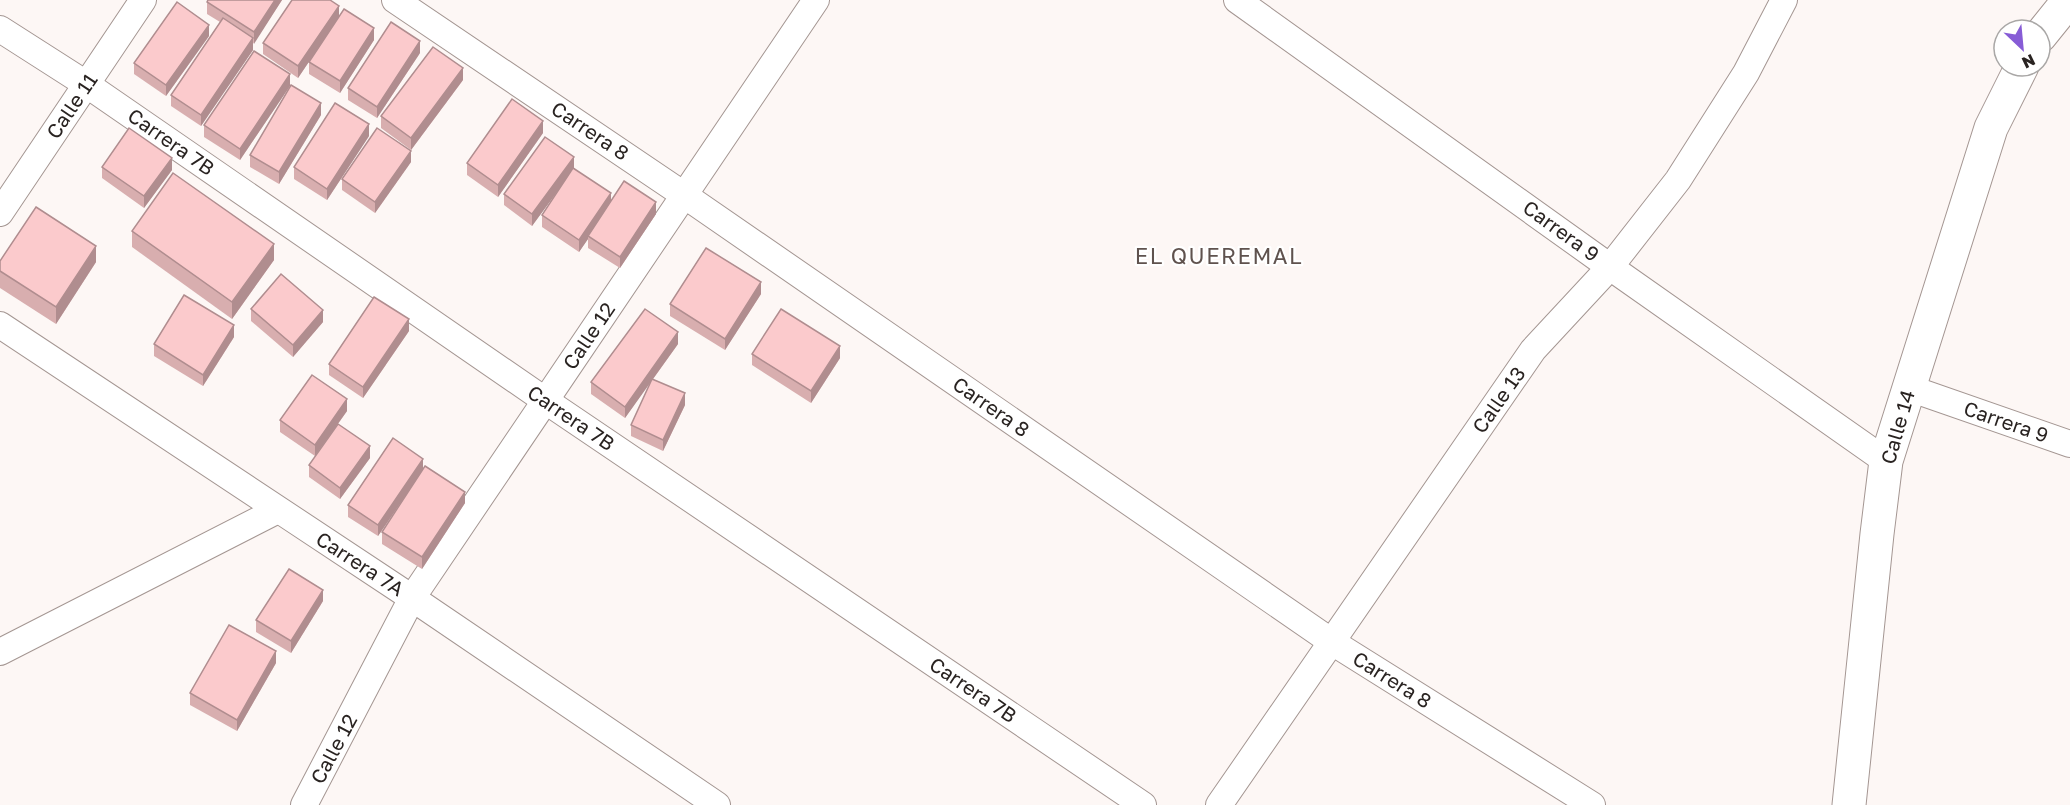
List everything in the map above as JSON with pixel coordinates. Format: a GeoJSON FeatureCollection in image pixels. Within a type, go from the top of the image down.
{"type":"FeatureCollection","features":[{"type":"Feature","properties":{"kind":"street","name":"Calle 11"},"geometry":{"type":"LineString","coordinates":[[0,213],[143,0]]}},
{"type":"Feature","properties":{"kind":"street","name":"Carrera 8"},"geometry":{"type":"LineString","coordinates":[[395,0],[684,195],[1332,642],[1592,805]]}},
{"type":"Feature","properties":{"kind":"street","name":"Calle 12"},"geometry":{"type":"LineString","coordinates":[[304,805],[412,598],[816,0]]}},
{"type":"Feature","properties":{"kind":"street","name":"Carrera 9"},"geometry":{"type":"LineString","coordinates":[[1237,0],[1886,461]]}},
{"type":"Feature","properties":{"kind":"street","name":"Calle 13"},"geometry":{"type":"LineString","coordinates":[[1219,805],[1533,350],[1610,267],[1678,180],[1746,73],[1784,0]]}},
{"type":"Feature","properties":{"kind":"street"},"geometry":{"type":"LineString","coordinates":[[2052,21],[2069,0]]}},
{"type":"Feature","properties":{"kind":"street","name":"Carrera 7B"},"geometry":{"type":"LineString","coordinates":[[0,29],[86,84],[546,401],[1143,805]]}},
{"type":"Feature","properties":{"kind":"street","name":"Calle 14"},"geometry":{"type":"LineString","coordinates":[[1849,805],[1876,534],[1886,461],[1991,128],[2016,78]]}},
{"type":"Feature","properties":{"kind":"street","name":"Carrera 7A"},"geometry":{"type":"LineString","coordinates":[[0,325],[412,598],[717,805]]}},
{"type":"Feature","properties":{"kind":"street","name":"Carrera 9"},"geometry":{"type":"LineString","coordinates":[[1909,388],[2070,444]]}},
{"type":"Feature","properties":{"kind":"street"},"geometry":{"type":"LineString","coordinates":[[0,652],[278,510]]}},
{"type":"Feature","properties":{"kind":"building"},"geometry":{"type":"Polygon","coordinates":[[[208,0],[275,0],[254,32],[207,2],[208,0]]]}},
{"type":"Feature","properties":{"kind":"building"},"geometry":{"type":"Polygon","coordinates":[[[292,0],[330,0],[339,6],[298,66],[263,43],[292,0]]]}},
{"type":"Feature","properties":{"kind":"building"},"geometry":{"type":"Polygon","coordinates":[[[177,2],[209,25],[166,85],[134,63],[177,2]]]}},
{"type":"Feature","properties":{"kind":"building"},"geometry":{"type":"Polygon","coordinates":[[[344,9],[374,28],[340,81],[309,62],[344,9]]]}},
{"type":"Feature","properties":{"kind":"building"},"geometry":{"type":"Polygon","coordinates":[[[223,18],[253,38],[201,115],[171,95],[223,18]]]}},
{"type":"Feature","properties":{"kind":"building"},"geometry":{"type":"Polygon","coordinates":[[[391,22],[420,41],[377,107],[348,88],[391,22]]]}},
{"type":"Feature","properties":{"kind":"building"},"geometry":{"type":"Polygon","coordinates":[[[433,47],[463,68],[411,138],[381,116],[433,47]]]}},
{"type":"Feature","properties":{"kind":"building"},"geometry":{"type":"Polygon","coordinates":[[[254,51],[290,74],[240,149],[204,125],[254,51]]]}},
{"type":"Feature","properties":{"kind":"building"},"geometry":{"type":"Polygon","coordinates":[[[291,85],[321,103],[279,172],[250,155],[291,85]]]}},
{"type":"Feature","properties":{"kind":"building"},"geometry":{"type":"Polygon","coordinates":[[[512,99],[543,121],[498,185],[467,163],[512,99]]]}},
{"type":"Feature","properties":{"kind":"building"},"geometry":{"type":"Polygon","coordinates":[[[335,103],[369,124],[327,189],[294,167],[335,103]]]}},
{"type":"Feature","properties":{"kind":"building"},"geometry":{"type":"Polygon","coordinates":[[[129,128],[172,158],[144,196],[102,167],[129,128]]]}},
{"type":"Feature","properties":{"kind":"building"},"geometry":{"type":"Polygon","coordinates":[[[377,128],[411,151],[375,202],[342,179],[377,128]]]}},
{"type":"Feature","properties":{"kind":"building"},"geometry":{"type":"Polygon","coordinates":[[[545,137],[574,157],[532,214],[504,194],[545,137]]]}},
{"type":"Feature","properties":{"kind":"building"},"geometry":{"type":"Polygon","coordinates":[[[573,168],[611,193],[579,240],[542,215],[573,168]]]}},
{"type":"Feature","properties":{"kind":"building"},"geometry":{"type":"Polygon","coordinates":[[[173,173],[274,244],[232,302],[132,231],[173,173]]]}},
{"type":"Feature","properties":{"kind":"building"},"geometry":{"type":"Polygon","coordinates":[[[624,181],[656,202],[620,257],[588,236],[624,181]]]}},
{"type":"Feature","properties":{"kind":"building"},"geometry":{"type":"Polygon","coordinates":[[[36,207],[96,246],[56,307],[0,271],[0,261],[36,207]]]}},
{"type":"Feature","properties":{"kind":"building"},"geometry":{"type":"Polygon","coordinates":[[[706,248],[761,282],[725,339],[670,304],[706,248]]]}},
{"type":"Feature","properties":{"kind":"building"},"geometry":{"type":"Polygon","coordinates":[[[281,274],[323,310],[293,345],[251,309],[281,274]]]}},
{"type":"Feature","properties":{"kind":"building"},"geometry":{"type":"Polygon","coordinates":[[[184,295],[234,325],[203,375],[154,344],[184,295]]]}},
{"type":"Feature","properties":{"kind":"building"},"geometry":{"type":"Polygon","coordinates":[[[374,297],[409,319],[363,387],[329,364],[374,297]]]}},
{"type":"Feature","properties":{"kind":"building"},"geometry":{"type":"Polygon","coordinates":[[[645,309],[678,332],[625,407],[591,382],[645,309]]]}},
{"type":"Feature","properties":{"kind":"building"},"geometry":{"type":"Polygon","coordinates":[[[781,309],[840,346],[811,391],[752,354],[781,309]]]}},
{"type":"Feature","properties":{"kind":"building"},"geometry":{"type":"Polygon","coordinates":[[[312,375],[347,399],[315,445],[280,420],[312,375]]]}},
{"type":"Feature","properties":{"kind":"building"},"geometry":{"type":"Polygon","coordinates":[[[652,379],[685,393],[663,440],[631,425],[652,379]]]}},
{"type":"Feature","properties":{"kind":"building"},"geometry":{"type":"Polygon","coordinates":[[[338,424],[370,446],[340,488],[309,465],[338,424]]]}},
{"type":"Feature","properties":{"kind":"building"},"geometry":{"type":"Polygon","coordinates":[[[393,438],[423,459],[378,525],[348,505],[393,438]]]}},
{"type":"Feature","properties":{"kind":"building"},"geometry":{"type":"Polygon","coordinates":[[[425,466],[465,492],[422,557],[382,532],[425,466]]]}},
{"type":"Feature","properties":{"kind":"building"},"geometry":{"type":"Polygon","coordinates":[[[289,569],[323,590],[291,641],[256,620],[289,569]]]}},
{"type":"Feature","properties":{"kind":"building"},"geometry":{"type":"Polygon","coordinates":[[[229,625],[276,651],[237,720],[190,693],[229,625]]]}},
{"type":"Feature","properties":{"kind":"district","name":"EL QUEREMAL"},"geometry":{"type":"Point","coordinates":[1219,256]}}]}
